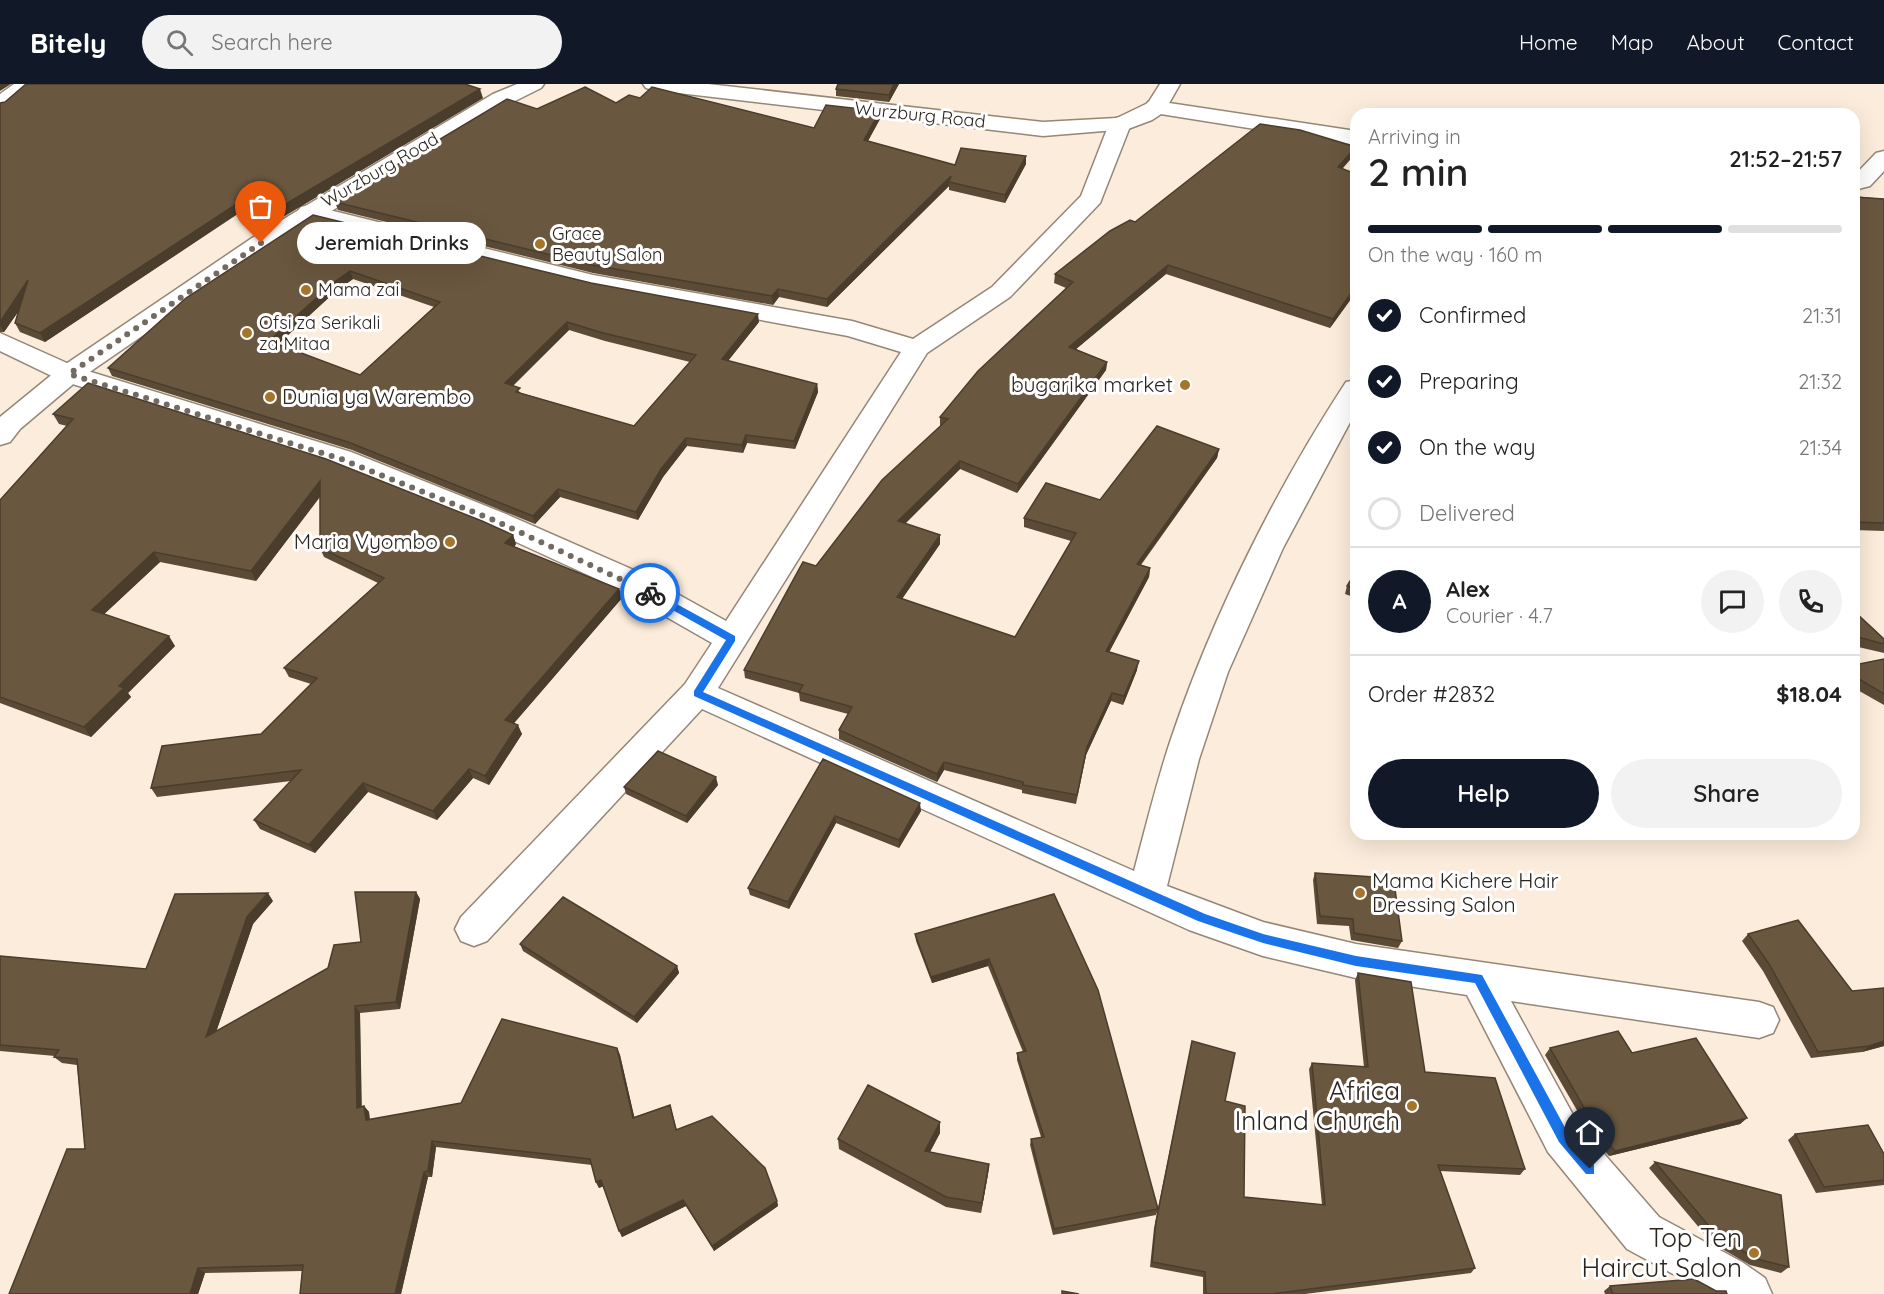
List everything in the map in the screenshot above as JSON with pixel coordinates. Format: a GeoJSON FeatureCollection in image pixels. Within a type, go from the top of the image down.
{"type":"FeatureCollection","features":[{"type":"Feature","properties":{"kind":"street"},"geometry":{"type":"LineString","coordinates":[[0,104],[27,84]]}},
{"type":"Feature","properties":{"kind":"street","name":"Wurzburg Road"},"geometry":{"type":"LineString","coordinates":[[0,436],[10,423],[69,374],[309,212],[501,99],[534,84]]}},
{"type":"Feature","properties":{"kind":"street","name":"Wurzburg Road"},"geometry":{"type":"LineString","coordinates":[[653,84],[1043,129],[1120,124],[1144,115],[1156,107]]}},
{"type":"Feature","properties":{"kind":"street"},"geometry":{"type":"LineString","coordinates":[[1170,84],[1156,107],[1350,137]]}},
{"type":"Feature","properties":{"kind":"street"},"geometry":{"type":"LineString","coordinates":[[474,929],[697,693],[916,348],[1001,292],[1092,198],[1120,124]]}},
{"type":"Feature","properties":{"kind":"street"},"geometry":{"type":"LineString","coordinates":[[1860,182],[1884,158]]}},
{"type":"Feature","properties":{"kind":"street"},"geometry":{"type":"LineString","coordinates":[[309,212],[593,282],[852,329],[916,348]]}},
{"type":"Feature","properties":{"kind":"street"},"geometry":{"type":"LineString","coordinates":[[0,340],[69,374],[341,459],[496,521],[625,579],[732,639]]}},
{"type":"Feature","properties":{"kind":"street"},"geometry":{"type":"LineString","coordinates":[[1146,894],[1196,717],[1236,612],[1326,438],[1350,398]]}},
{"type":"Feature","properties":{"kind":"street"},"geometry":{"type":"LineString","coordinates":[[697,693],[1146,894],[1202,918],[1263,939],[1356,961],[1759,1020]]}},
{"type":"Feature","properties":{"kind":"street"},"geometry":{"type":"LineString","coordinates":[[1478,978],[1563,1138],[1643,1233],[1726,1278],[1749,1294]]}},
{"type":"Feature","properties":{"kind":"building"},"geometry":{"type":"Polygon","coordinates":[[[26,84],[465,84],[480,89],[257,221],[241,201],[40,333],[15,323],[28,280],[0,322],[0,103],[5,102],[26,84]]]}},
{"type":"Feature","properties":{"kind":"building"},"geometry":{"type":"Polygon","coordinates":[[[838,84],[894,84],[889,95],[836,89],[838,84]]]}},
{"type":"Feature","properties":{"kind":"building"},"geometry":{"type":"Polygon","coordinates":[[[585,87],[616,103],[629,95],[640,98],[652,87],[814,128],[826,105],[880,111],[864,140],[955,165],[961,148],[1026,156],[1005,195],[949,182],[951,176],[827,299],[778,289],[772,296],[592,265],[335,202],[507,99],[537,109],[585,87]]]}},
{"type":"Feature","properties":{"kind":"building"},"geometry":{"type":"Polygon","coordinates":[[[1260,124],[1300,130],[1350,145],[1350,154],[1338,167],[1350,172],[1350,295],[1333,319],[1168,265],[1069,347],[1107,362],[1018,484],[960,461],[898,521],[940,535],[897,597],[1015,637],[1076,533],[1024,518],[1046,483],[1100,500],[1157,426],[1219,449],[1137,564],[1150,568],[1106,651],[1139,661],[1124,696],[1112,693],[1087,747],[1077,795],[1023,785],[1023,782],[944,762],[937,774],[839,730],[852,707],[799,692],[803,685],[744,670],[803,562],[816,566],[882,480],[948,419],[940,417],[978,371],[1073,282],[1055,274],[1110,231],[1130,220],[1135,222],[1260,124]]]}},
{"type":"Feature","properties":{"kind":"building"},"geometry":{"type":"Polygon","coordinates":[[[1860,197],[1884,199],[1884,523],[1860,522],[1860,197]]]}},
{"type":"Feature","properties":{"kind":"building"},"geometry":{"type":"Polygon","coordinates":[[[313,215],[591,283],[758,314],[722,359],[817,384],[794,441],[746,435],[742,445],[686,438],[661,469],[636,512],[558,489],[533,516],[348,442],[108,368],[186,298],[313,215]],[[350,271],[333,283],[269,341],[360,375],[440,302],[350,271]],[[567,322],[505,383],[520,388],[516,392],[634,426],[696,355],[603,333],[567,322]]]}},
{"type":"Feature","properties":{"kind":"building"},"geometry":{"type":"Polygon","coordinates":[[[88,383],[326,459],[482,521],[513,535],[505,543],[619,589],[505,720],[518,725],[485,776],[469,769],[433,811],[363,783],[309,845],[254,820],[301,770],[151,788],[162,746],[261,734],[317,678],[284,668],[384,578],[320,548],[320,481],[251,571],[154,552],[92,610],[169,636],[119,686],[124,688],[84,727],[0,697],[0,500],[73,419],[53,414],[88,383]]]}},
{"type":"Feature","properties":{"kind":"building"},"geometry":{"type":"Polygon","coordinates":[[[1860,617],[1884,639],[1884,644],[1860,638],[1860,617]]]}},
{"type":"Feature","properties":{"kind":"building"},"geometry":{"type":"Polygon","coordinates":[[[1884,659],[1884,694],[1860,680],[1860,664],[1884,659]]]}},
{"type":"Feature","properties":{"kind":"building"},"geometry":{"type":"Polygon","coordinates":[[[658,751],[716,777],[686,816],[624,787],[658,751]]]}},
{"type":"Feature","properties":{"kind":"building"},"geometry":{"type":"Polygon","coordinates":[[[823,759],[920,803],[899,840],[835,816],[788,902],[748,888],[823,759]]]}},
{"type":"Feature","properties":{"kind":"building"},"geometry":{"type":"Polygon","coordinates":[[[1315,873],[1374,877],[1395,889],[1402,941],[1354,933],[1353,919],[1320,916],[1315,873]]]}},
{"type":"Feature","properties":{"kind":"building"},"geometry":{"type":"Polygon","coordinates":[[[355,892],[416,892],[396,1002],[355,1006],[357,1108],[364,1106],[366,1120],[461,1103],[502,1019],[617,1048],[633,1118],[670,1105],[676,1130],[712,1116],[765,1168],[777,1201],[712,1246],[683,1200],[619,1231],[601,1180],[596,1182],[590,1159],[432,1141],[428,1171],[424,1172],[395,1294],[300,1294],[303,1265],[198,1268],[190,1294],[9,1294],[67,1149],[85,1149],[77,1059],[54,1057],[59,1050],[0,1045],[0,956],[146,969],[175,894],[268,893],[247,917],[206,1037],[328,968],[334,945],[361,942],[355,892]]]}},
{"type":"Feature","properties":{"kind":"building"},"geometry":{"type":"Polygon","coordinates":[[[1054,894],[1098,990],[1158,1209],[1054,1229],[1031,1139],[1044,1137],[1017,1053],[1026,1051],[989,959],[931,977],[915,934],[1054,894]]]}},
{"type":"Feature","properties":{"kind":"building"},"geometry":{"type":"Polygon","coordinates":[[[563,897],[677,966],[634,1017],[520,944],[563,897]]]}},
{"type":"Feature","properties":{"kind":"building"},"geometry":{"type":"Polygon","coordinates":[[[1798,920],[1852,991],[1884,988],[1884,1041],[1869,1046],[1818,1052],[1769,964],[1748,934],[1798,920]]]}},
{"type":"Feature","properties":{"kind":"building"},"geometry":{"type":"Polygon","coordinates":[[[1358,973],[1411,982],[1425,1072],[1495,1078],[1525,1169],[1438,1165],[1475,1268],[1271,1294],[1206,1294],[1205,1272],[1152,1262],[1156,1222],[1192,1041],[1235,1053],[1225,1101],[1245,1106],[1244,1197],[1325,1205],[1312,1063],[1368,1067],[1358,973]]]}},
{"type":"Feature","properties":{"kind":"building"},"geometry":{"type":"Polygon","coordinates":[[[1618,1031],[1632,1053],[1696,1038],[1747,1118],[1615,1151],[1598,1132],[1550,1048],[1618,1031]]]}},
{"type":"Feature","properties":{"kind":"building"},"geometry":{"type":"Polygon","coordinates":[[[868,1085],[940,1122],[925,1151],[989,1164],[982,1203],[946,1197],[838,1139],[868,1085]]]}},
{"type":"Feature","properties":{"kind":"building"},"geometry":{"type":"Polygon","coordinates":[[[1868,1125],[1884,1154],[1884,1180],[1824,1187],[1795,1134],[1868,1125]]]}},
{"type":"Feature","properties":{"kind":"building"},"geometry":{"type":"Polygon","coordinates":[[[1655,1162],[1781,1195],[1789,1267],[1757,1259],[1719,1238],[1655,1162]]]}},
{"type":"Feature","properties":{"kind":"building"},"geometry":{"type":"Polygon","coordinates":[[[1694,1279],[1716,1291],[1726,1291],[1727,1294],[1613,1294],[1610,1286],[1694,1279]]]}},
{"type":"Feature","properties":{"kind":"building"},"geometry":{"type":"Polygon","coordinates":[[[1062,1291],[1079,1294],[1062,1294],[1062,1291]]]}},
{"type":"Feature","properties":{"kind":"way so far"},"geometry":{"type":"LineString","coordinates":[[261,243],[69,374],[341,459],[496,521],[625,579],[650,593]]}},
{"type":"Feature","properties":{"kind":"place","name":"Jeremiah Drinks"},"geometry":{"type":"Point","coordinates":[261,243]}},
{"type":"Feature","properties":{"kind":"place","name":"Grace Beauty Salon"},"geometry":{"type":"Point","coordinates":[540,244]}},
{"type":"Feature","properties":{"kind":"place","name":"Mama zai"},"geometry":{"type":"Point","coordinates":[306,290]}},
{"type":"Feature","properties":{"kind":"place","name":"Ofsi za Serikali za Mitaa"},"geometry":{"type":"Point","coordinates":[247,333]}},
{"type":"Feature","properties":{"kind":"place","name":"bugarika market"},"geometry":{"type":"Point","coordinates":[1185,385]}},
{"type":"Feature","properties":{"kind":"place","name":"Dunia ya Warembo"},"geometry":{"type":"Point","coordinates":[270,397]}},
{"type":"Feature","properties":{"kind":"place","name":"Maria Vyombo"},"geometry":{"type":"Point","coordinates":[450,542]}},
{"type":"Feature","properties":{"kind":"place","name":"Mama Kichere Hair Dressing Salon"},"geometry":{"type":"Point","coordinates":[1360,893]}},
{"type":"Feature","properties":{"kind":"place","name":"Africa Inland Church"},"geometry":{"type":"Point","coordinates":[1412,1106]}},
{"type":"Feature","properties":{"kind":"place","name":"Top Ten Haircut Salon"},"geometry":{"type":"Point","coordinates":[1754,1253]}},
{"type":"Feature","properties":{"kind":"route"},"geometry":{"type":"LineString","coordinates":[[650,593],[732,639],[697,693],[1202,918],[1263,939],[1356,961],[1478,978],[1563,1138],[1590,1169]]}}]}
